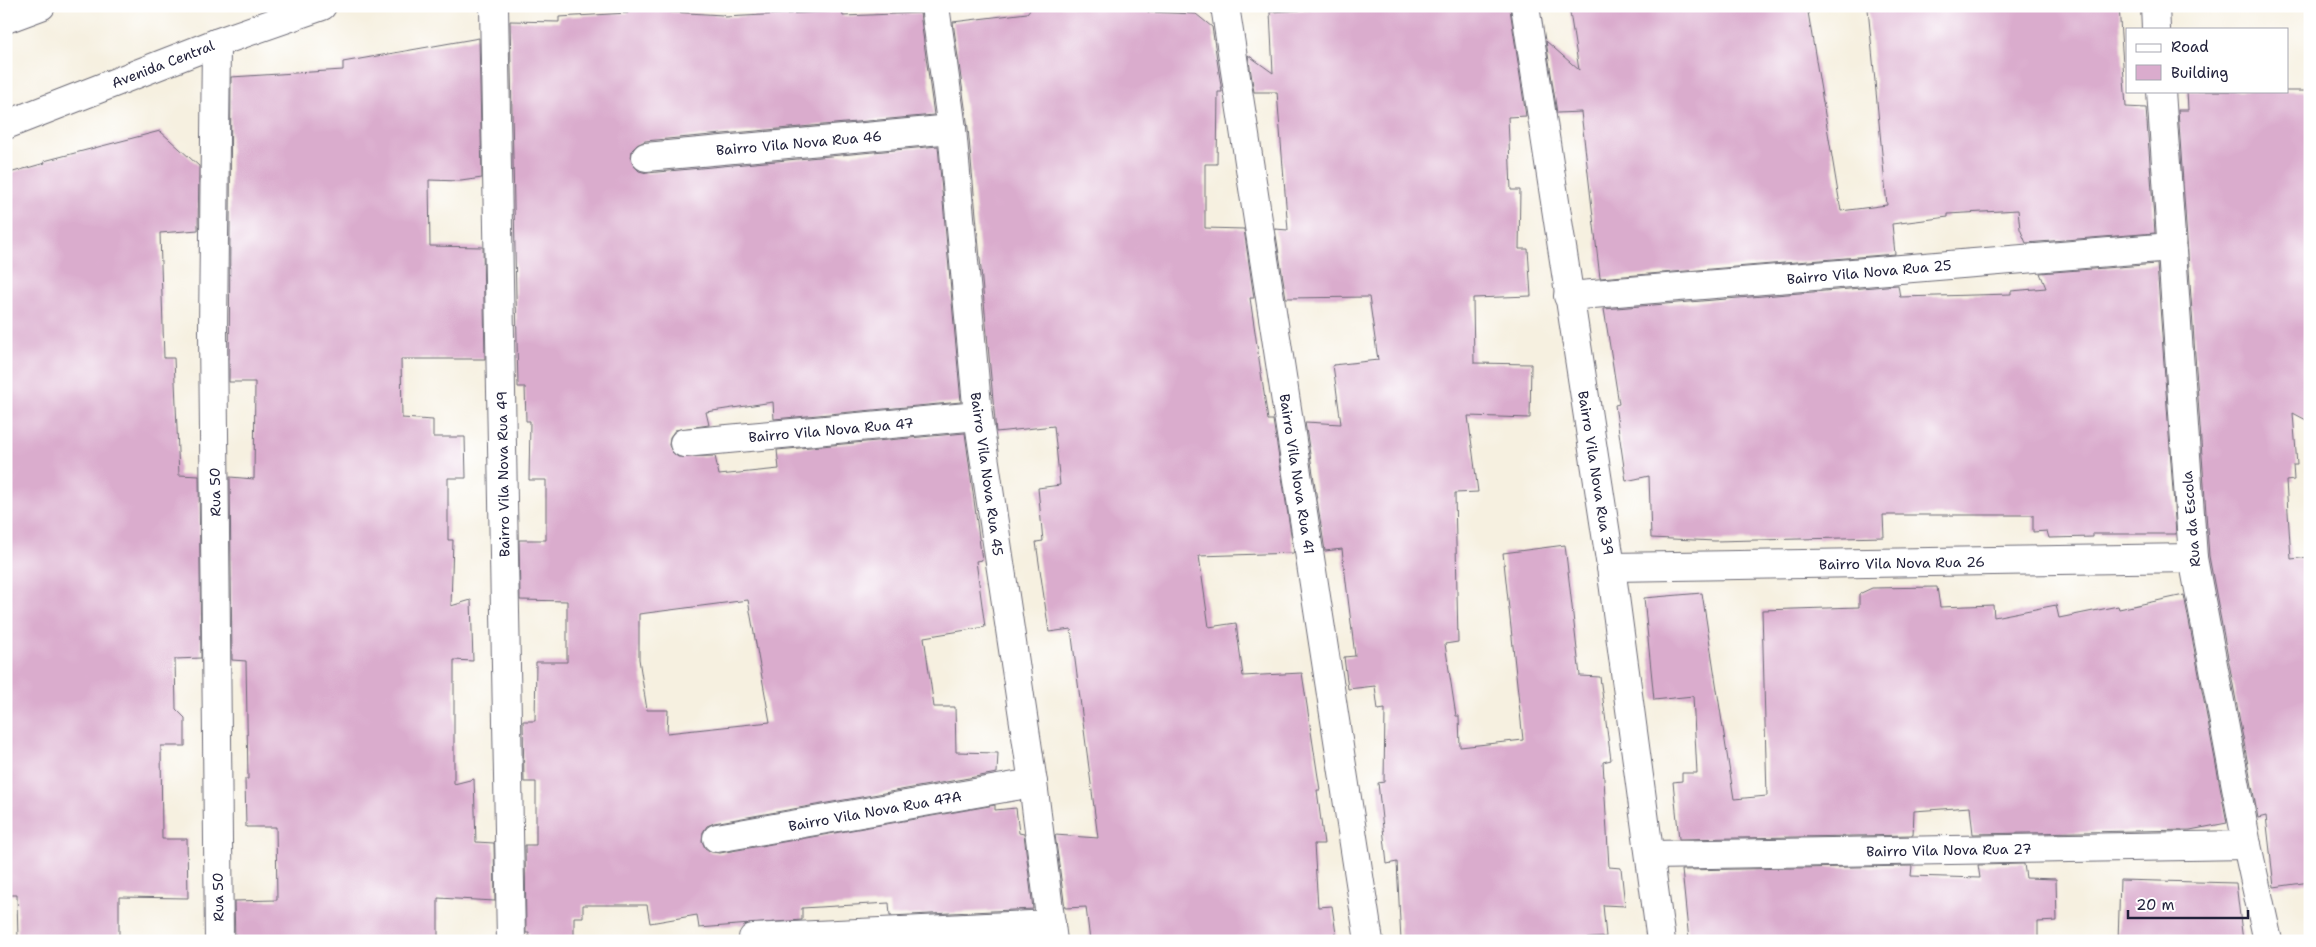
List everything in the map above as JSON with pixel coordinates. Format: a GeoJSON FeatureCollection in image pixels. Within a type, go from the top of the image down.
{"type":"FeatureCollection","features":[{"type":"Feature","properties":{"kind":"street"},"geometry":{"type":"LineString","coordinates":[[6,19],[41,6]]}},
{"type":"Feature","properties":{"kind":"street","name":"Avenida Central"},"geometry":{"type":"LineString","coordinates":[[6,125],[216,43],[322,6]]}},
{"type":"Feature","properties":{"kind":"street","name":"Bairro Vila Nova Rua 49"},"geometry":{"type":"LineString","coordinates":[[494,6],[511,941]]}},
{"type":"Feature","properties":{"kind":"street","name":"Bairro Vila Nova Rua 45"},"geometry":{"type":"LineString","coordinates":[[935,6],[952,129],[978,416],[1033,783],[1052,932]]}},
{"type":"Feature","properties":{"kind":"street","name":"Bairro Vila Nova Rua 41"},"geometry":{"type":"LineString","coordinates":[[1225,6],[1369,941]]}},
{"type":"Feature","properties":{"kind":"street","name":"Bairro Vila Nova Rua 39"},"geometry":{"type":"LineString","coordinates":[[1525,6],[1611,567],[1662,941]]}},
{"type":"Feature","properties":{"kind":"street"},"geometry":{"type":"LineString","coordinates":[[2155,6],[2156,28]]}},
{"type":"Feature","properties":{"kind":"street","name":"Rua 50"},"geometry":{"type":"LineString","coordinates":[[216,43],[213,331],[219,941]]}},
{"type":"Feature","properties":{"kind":"street","name":"Rua da Escola"},"geometry":{"type":"LineString","coordinates":[[2160,92],[2193,558],[2247,845],[2268,941]]}},
{"type":"Feature","properties":{"kind":"street","name":"Bairro Vila Nova Rua 46"},"geometry":{"type":"LineString","coordinates":[[646,157],[952,129]]}},
{"type":"Feature","properties":{"kind":"street","name":"Bairro Vila Nova Rua 25"},"geometry":{"type":"LineString","coordinates":[[1568,296],[2171,247]]}},
{"type":"Feature","properties":{"kind":"street","name":"Bairro Vila Nova Rua 47"},"geometry":{"type":"LineString","coordinates":[[684,443],[978,416]]}},
{"type":"Feature","properties":{"kind":"street","name":"Bairro Vila Nova Rua 26"},"geometry":{"type":"LineString","coordinates":[[1611,567],[2193,558]]}},
{"type":"Feature","properties":{"kind":"street","name":"Bairro Vila Nova Rua 47A"},"geometry":{"type":"LineString","coordinates":[[718,838],[1033,783]]}},
{"type":"Feature","properties":{"kind":"street","name":"Bairro Vila Nova Rua 27"},"geometry":{"type":"LineString","coordinates":[[1651,855],[2247,845]]}},
{"type":"Feature","properties":{"kind":"street"},"geometry":{"type":"LineString","coordinates":[[753,938],[1052,932]]}},
{"type":"Feature","properties":{"kind":"building"},"geometry":{"type":"Polygon","coordinates":[[[1371,6],[1506,6],[1510,9],[1526,116],[1508,117],[1511,190],[1520,190],[1519,249],[1528,249],[1531,296],[1473,298],[1474,363],[1531,364],[1530,418],[1468,416],[1478,492],[1455,493],[1458,642],[1445,644],[1456,716],[1459,716],[1460,747],[1523,740],[1503,553],[1565,545],[1580,676],[1600,677],[1611,760],[1603,762],[1609,867],[1621,868],[1625,906],[1603,905],[1606,937],[1555,941],[1401,941],[1397,862],[1387,864],[1378,783],[1384,782],[1385,709],[1378,710],[1375,686],[1348,689],[1344,657],[1355,656],[1342,549],[1325,551],[1305,422],[1341,424],[1333,365],[1378,360],[1369,297],[1286,298],[1275,229],[1288,230],[1277,92],[1254,92],[1248,55],[1273,73],[1270,12],[1371,6]]]}},
{"type":"Feature","properties":{"kind":"building"},"geometry":{"type":"Polygon","coordinates":[[[1569,6],[1807,6],[1841,211],[1887,205],[1868,9],[1893,6],[2119,6],[2126,107],[2146,108],[2155,233],[2026,243],[2020,229],[2018,210],[1948,214],[1948,217],[1892,224],[1895,254],[1600,278],[1581,112],[1557,113],[1546,41],[1579,70],[1569,6]]]}},
{"type":"Feature","properties":{"kind":"building"},"geometry":{"type":"Polygon","coordinates":[[[1032,7],[1146,7],[1148,12],[1196,14],[1212,27],[1222,92],[1218,92],[1217,164],[1205,164],[1205,228],[1244,229],[1254,298],[1250,298],[1268,420],[1273,420],[1294,553],[1199,556],[1209,627],[1236,623],[1243,676],[1302,673],[1320,790],[1317,790],[1324,844],[1314,844],[1318,907],[1332,906],[1337,941],[1090,941],[1086,907],[1065,908],[1055,835],[1098,838],[1071,629],[1049,632],[1036,542],[1043,541],[1038,488],[1060,485],[1054,426],[996,432],[968,128],[953,22],[1027,13],[1032,7]]]}},
{"type":"Feature","properties":{"kind":"building"},"geometry":{"type":"Polygon","coordinates":[[[670,8],[670,12],[723,15],[725,17],[842,11],[843,16],[920,13],[934,115],[645,141],[632,150],[631,159],[639,171],[647,173],[938,146],[961,402],[774,419],[773,402],[706,412],[709,425],[675,430],[670,437],[669,445],[672,452],[678,457],[715,456],[719,475],[779,469],[777,450],[965,433],[982,560],[976,561],[985,627],[924,637],[934,707],[955,707],[956,752],[998,753],[997,773],[714,823],[707,826],[703,832],[702,841],[705,848],[711,852],[720,853],[995,805],[995,810],[1016,808],[1019,833],[1024,834],[1033,909],[890,916],[889,903],[802,908],[802,920],[699,928],[697,915],[650,923],[647,905],[583,905],[583,917],[574,917],[574,941],[529,941],[529,933],[526,933],[525,845],[536,845],[536,782],[524,782],[523,721],[535,721],[536,662],[567,662],[567,601],[520,600],[519,540],[546,540],[546,480],[529,480],[530,421],[526,421],[525,387],[518,387],[510,21],[559,22],[559,17],[628,13],[628,9],[670,8]],[[748,600],[639,614],[639,659],[647,710],[668,710],[667,733],[770,722],[748,600]]]}},
{"type":"Feature","properties":{"kind":"building"},"geometry":{"type":"Polygon","coordinates":[[[479,38],[482,178],[461,181],[429,180],[430,246],[483,247],[485,359],[401,359],[402,418],[433,420],[433,437],[465,437],[466,478],[448,478],[448,540],[453,540],[451,606],[471,600],[473,661],[454,660],[454,784],[474,779],[476,842],[494,843],[495,901],[438,898],[438,941],[235,941],[234,901],[277,900],[276,827],[246,827],[245,779],[248,779],[246,661],[232,660],[230,477],[254,479],[255,382],[229,382],[231,77],[343,70],[343,62],[479,38]]]}},
{"type":"Feature","properties":{"kind":"building"},"geometry":{"type":"Polygon","coordinates":[[[2310,91],[2310,422],[2293,413],[2297,465],[2293,465],[2294,480],[2286,481],[2291,559],[2310,557],[2310,882],[2274,887],[2266,816],[2258,818],[2209,556],[2178,110],[2188,110],[2187,92],[2310,91]]]}},
{"type":"Feature","properties":{"kind":"building"},"geometry":{"type":"Polygon","coordinates":[[[160,131],[199,166],[198,230],[160,233],[164,358],[174,358],[179,475],[199,476],[201,658],[175,659],[176,709],[185,718],[185,746],[161,746],[162,839],[187,839],[188,898],[119,897],[119,941],[18,941],[17,895],[6,895],[6,174],[45,163],[44,161],[160,131]]]}},
{"type":"Feature","properties":{"kind":"building"},"geometry":{"type":"Polygon","coordinates":[[[2157,264],[2176,534],[2093,534],[2093,537],[2049,538],[2047,531],[2033,532],[2033,515],[1883,515],[1884,537],[1715,541],[1651,538],[1649,476],[1626,481],[1615,405],[1619,404],[1604,309],[1898,285],[1900,297],[2011,294],[2011,291],[2046,288],[2040,273],[2157,264]]]}},
{"type":"Feature","properties":{"kind":"building"},"geometry":{"type":"Polygon","coordinates":[[[1937,587],[1940,607],[1993,605],[1994,617],[2056,605],[2059,618],[2118,606],[2119,609],[2184,595],[2227,823],[2190,830],[1973,834],[1970,807],[1914,811],[1913,835],[1679,839],[1673,782],[1682,781],[1682,773],[1697,773],[1693,696],[1654,700],[1644,598],[1702,593],[1734,799],[1767,796],[1762,610],[1859,607],[1859,594],[1872,588],[1937,587]]]}},
{"type":"Feature","properties":{"kind":"building"},"geometry":{"type":"Polygon","coordinates":[[[2024,864],[2026,878],[2056,879],[2057,921],[2038,922],[2038,941],[1689,941],[1682,870],[1912,866],[1911,876],[1980,878],[1978,865],[2024,864]]]}},
{"type":"Feature","properties":{"kind":"building"},"geometry":{"type":"Polygon","coordinates":[[[2120,880],[2236,883],[2243,941],[2118,941],[2120,880]]]}}]}
